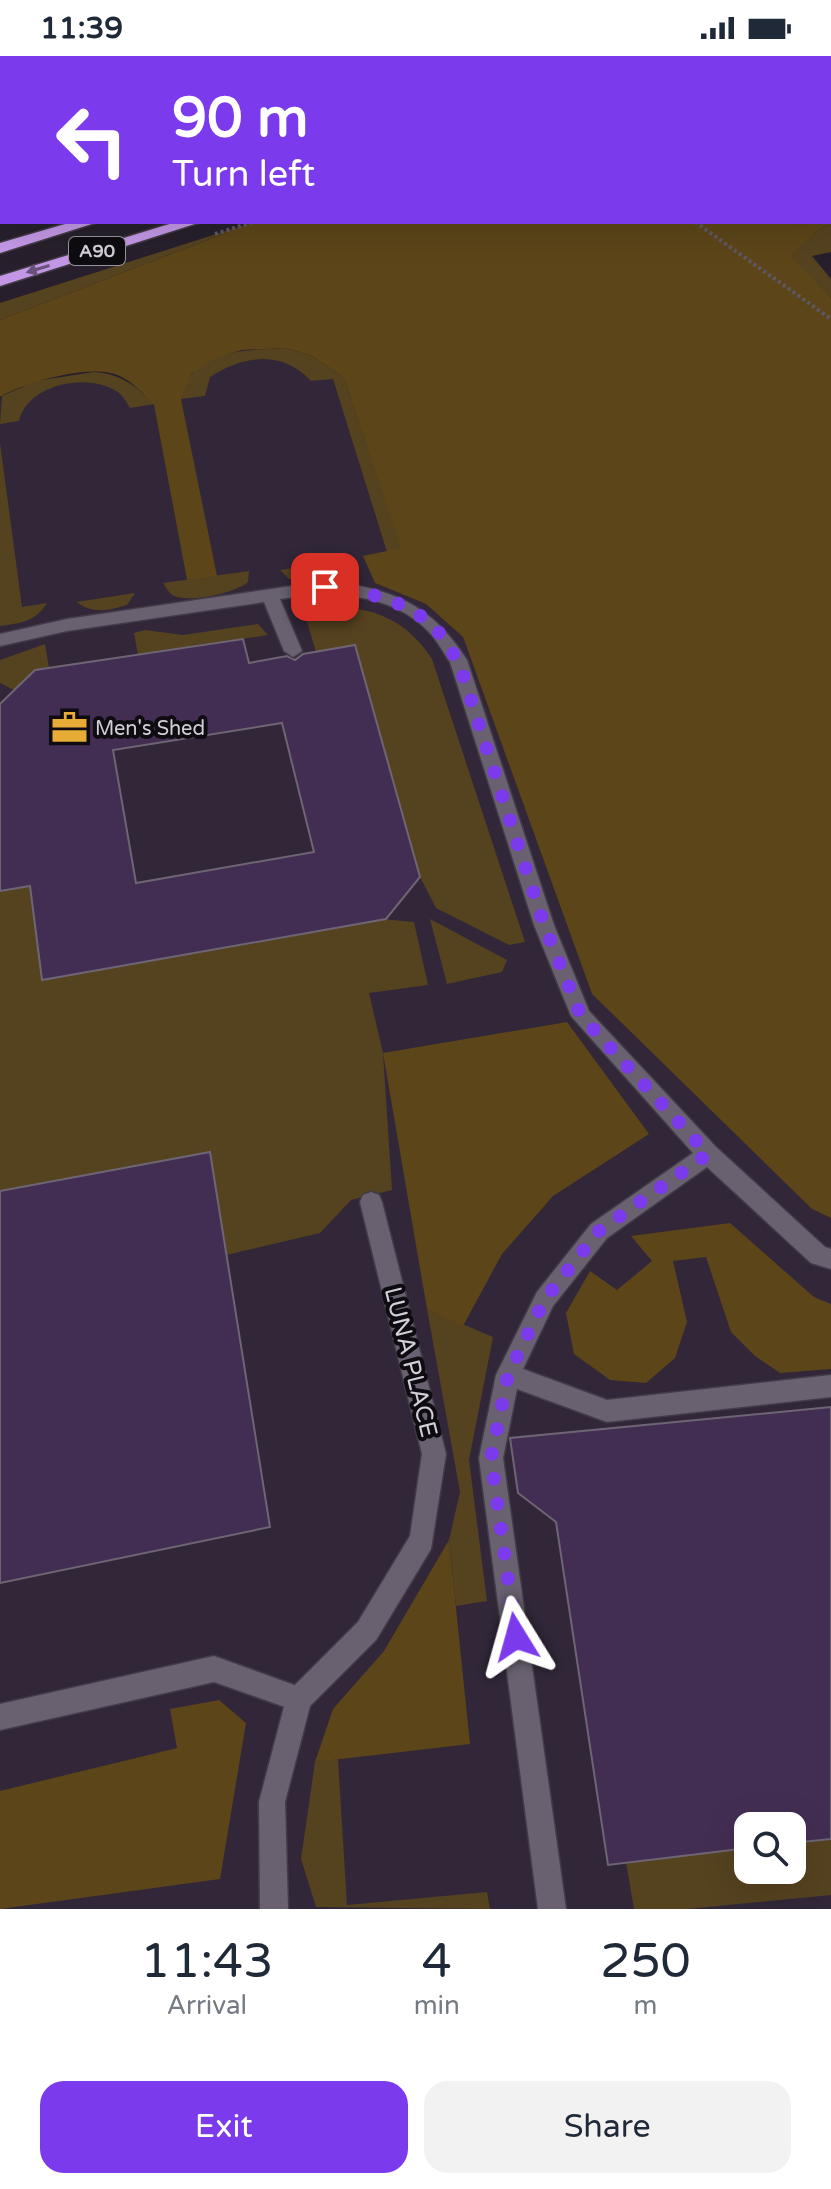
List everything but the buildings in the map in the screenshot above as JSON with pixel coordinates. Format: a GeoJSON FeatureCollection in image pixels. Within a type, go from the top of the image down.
{"type":"FeatureCollection","features":[{"type":"Feature","properties":{"kind":"highway","name":"A90"},"geometry":{"type":"LineString","coordinates":[[0,248],[83,224]]}},
{"type":"Feature","properties":{"kind":"highway","name":"A90"},"geometry":{"type":"LineString","coordinates":[[0,281],[186,224]]}},
{"type":"Feature","properties":{"kind":"street"},"geometry":{"type":"LineString","coordinates":[[0,640],[67,625],[271,598],[325,587],[350,589],[395,602],[432,625],[458,660],[544,925],[581,1016],[708,1154],[819,1256],[831,1259]]}},
{"type":"Feature","properties":{"kind":"street"},"geometry":{"type":"LineString","coordinates":[[271,598],[293,651]]}},
{"type":"Feature","properties":{"kind":"street"},"geometry":{"type":"LineString","coordinates":[[552,1909],[491,1458],[508,1375],[545,1299],[599,1231],[708,1154]]}},
{"type":"Feature","properties":{"kind":"street","name":"LUNA PLACE"},"geometry":{"type":"LineString","coordinates":[[299,1699],[367,1631],[422,1540],[434,1454],[371,1202]]}},
{"type":"Feature","properties":{"kind":"street"},"geometry":{"type":"LineString","coordinates":[[508,1375],[607,1411],[831,1386]]}},
{"type":"Feature","properties":{"kind":"street"},"geometry":{"type":"LineString","coordinates":[[0,1717],[214,1669],[299,1699],[272,1802],[274,1909]]}},
{"type":"Feature","properties":{"kind":"path"},"geometry":{"type":"LineString","coordinates":[[698,224],[831,319]]}},
{"type":"Feature","properties":{"kind":"shaded area"},"geometry":{"type":"Polygon","coordinates":[[[248,224],[249,224],[0,320],[0,303],[248,224]]]}},
{"type":"Feature","properties":{"kind":"shaded area"},"geometry":{"type":"Polygon","coordinates":[[[249,224],[831,224],[822,227],[791,256],[831,297],[831,1218],[812,1209],[592,994],[463,637],[426,604],[375,583],[363,556],[401,548],[344,378],[312,356],[286,348],[242,350],[218,357],[192,373],[181,399],[217,576],[187,580],[154,405],[126,380],[103,372],[73,373],[40,381],[0,397],[0,320],[249,224]]]}},
{"type":"Feature","properties":{"kind":"shaded area"},"geometry":{"type":"Polygon","coordinates":[[[831,225],[831,252],[812,256],[831,279],[831,297],[790,256],[822,227],[831,225]]]}},
{"type":"Feature","properties":{"kind":"shaded area"},"geometry":{"type":"Polygon","coordinates":[[[286,348],[312,356],[344,378],[402,549],[387,552],[333,379],[311,381],[288,364],[275,360],[249,360],[210,377],[205,396],[181,399],[191,375],[210,360],[235,352],[286,348]]]}},
{"type":"Feature","properties":{"kind":"shaded area"},"geometry":{"type":"Polygon","coordinates":[[[242,350],[344,378],[402,549],[364,557],[375,583],[426,604],[463,637],[592,994],[812,1209],[831,1218],[831,1909],[0,1909],[0,398],[94,372],[154,404],[187,579],[216,576],[181,399],[242,350]]]}},
{"type":"Feature","properties":{"kind":"shaded area"},"geometry":{"type":"Polygon","coordinates":[[[94,372],[127,382],[154,404],[130,408],[120,394],[107,386],[77,382],[47,390],[24,408],[19,421],[0,424],[2,396],[35,381],[94,372]]]}},
{"type":"Feature","properties":{"kind":"shaded area"},"geometry":{"type":"Polygon","coordinates":[[[0,443],[22,607],[47,603],[32,618],[0,626],[0,443]]]}},
{"type":"Feature","properties":{"kind":"shaded area"},"geometry":{"type":"Polygon","coordinates":[[[337,561],[328,572],[310,579],[289,579],[280,570],[337,561]]]}},
{"type":"Feature","properties":{"kind":"shaded area"},"geometry":{"type":"Polygon","coordinates":[[[249,571],[248,582],[242,586],[222,594],[198,598],[170,594],[163,583],[249,571]]]}},
{"type":"Feature","properties":{"kind":"shaded area"},"geometry":{"type":"Polygon","coordinates":[[[135,593],[127,605],[107,610],[95,610],[76,602],[135,593]]]}},
{"type":"Feature","properties":{"kind":"shaded area"},"geometry":{"type":"Polygon","coordinates":[[[314,605],[367,611],[396,622],[421,644],[432,659],[525,942],[509,945],[436,908],[420,877],[355,646],[316,652],[304,612],[314,605]]]}},
{"type":"Feature","properties":{"kind":"shaded area"},"geometry":{"type":"Polygon","coordinates":[[[258,624],[268,635],[138,655],[134,633],[145,630],[183,635],[258,624]]]}},
{"type":"Feature","properties":{"kind":"shaded area"},"geometry":{"type":"Polygon","coordinates":[[[45,644],[49,668],[35,670],[14,690],[0,683],[0,660],[45,644]]]}},
{"type":"Feature","properties":{"kind":"shaded area"},"geometry":{"type":"Polygon","coordinates":[[[30,886],[414,922],[428,985],[369,993],[383,1053],[392,1190],[351,1200],[320,1233],[226,1255],[210,1153],[0,1191],[0,891],[30,886]]]}},
{"type":"Feature","properties":{"kind":"shaded area"},"geometry":{"type":"Polygon","coordinates":[[[430,919],[507,960],[502,972],[447,984],[430,919]]]}},
{"type":"Feature","properties":{"kind":"shaded area"},"geometry":{"type":"Polygon","coordinates":[[[567,1022],[649,1134],[553,1196],[502,1254],[463,1326],[427,1309],[383,1053],[567,1022]]]}},
{"type":"Feature","properties":{"kind":"shaded area"},"geometry":{"type":"Polygon","coordinates":[[[730,1223],[814,1297],[831,1304],[831,1369],[780,1373],[755,1356],[731,1332],[706,1257],[673,1261],[687,1322],[675,1358],[646,1383],[610,1380],[574,1354],[566,1313],[590,1271],[617,1290],[652,1261],[631,1236],[730,1223]]]}},
{"type":"Feature","properties":{"kind":"shaded area"},"geometry":{"type":"Polygon","coordinates":[[[427,1309],[493,1337],[469,1460],[487,1601],[456,1606],[449,1540],[460,1492],[427,1309]]]}},
{"type":"Feature","properties":{"kind":"shaded area"},"geometry":{"type":"Polygon","coordinates":[[[449,1540],[470,1744],[315,1762],[333,1709],[384,1651],[449,1540]]]}},
{"type":"Feature","properties":{"kind":"shaded area"},"geometry":{"type":"Polygon","coordinates":[[[219,1700],[246,1723],[220,1879],[0,1909],[0,1791],[177,1748],[170,1709],[219,1700]]]}},
{"type":"Feature","properties":{"kind":"shaded area"},"geometry":{"type":"Polygon","coordinates":[[[338,1759],[347,1905],[487,1892],[490,1909],[316,1907],[301,1859],[315,1762],[338,1759]]]}},
{"type":"Feature","properties":{"kind":"shaded area"},"geometry":{"type":"Polygon","coordinates":[[[831,1839],[831,1895],[687,1909],[634,1909],[626,1862],[734,1850],[734,1884],[806,1884],[806,1842],[831,1839]]]}},
{"type":"Feature","properties":{"kind":"place","name":"Men's Shed"},"geometry":{"type":"Point","coordinates":[69,728]}},
{"type":"Feature","properties":{"kind":"route"},"geometry":{"type":"LineString","coordinates":[[325,587],[350,589],[395,602],[432,625],[458,660],[544,925],[581,1016],[708,1154],[599,1231],[545,1299],[508,1375],[491,1458],[516,1637]]}}]}
